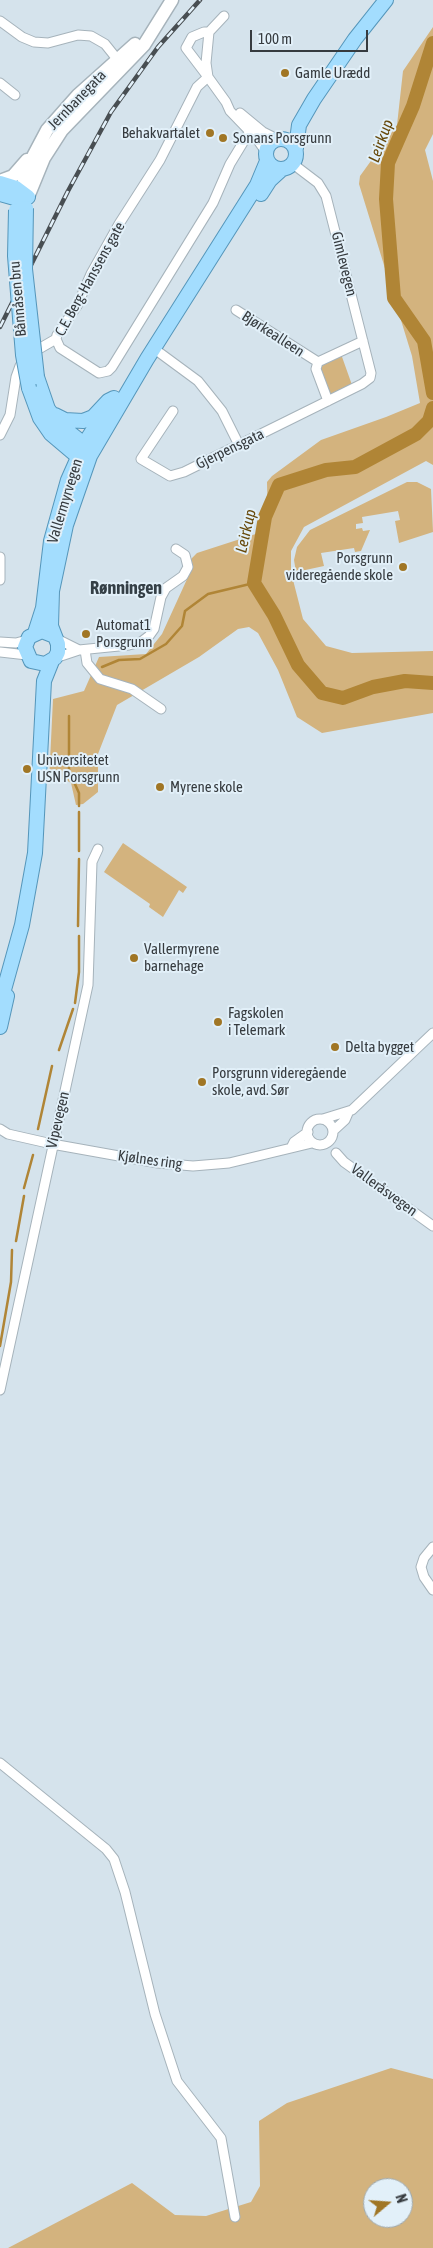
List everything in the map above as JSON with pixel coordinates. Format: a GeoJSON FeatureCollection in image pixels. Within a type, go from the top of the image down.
{"type":"FeatureCollection","features":[{"type":"Feature","properties":{"kind":"main road"},"geometry":{"type":"LineString","coordinates":[[299,125],[269,144],[267,156],[274,167],[287,167],[296,157],[299,125],[335,66],[386,0]]}},
{"type":"Feature","properties":{"kind":"main road"},"geometry":{"type":"LineString","coordinates":[[279,138],[290,141],[296,148]]}},
{"type":"Feature","properties":{"kind":"main road","name":"Vallermyrvegen"},"geometry":{"type":"LineString","coordinates":[[54,636],[51,608],[61,543],[84,452],[207,267],[216,248],[257,185],[267,156]]}},
{"type":"Feature","properties":{"kind":"main road","name":"Vallermyrvegen"},"geometry":{"type":"LineString","coordinates":[[207,267],[222,251],[270,180],[287,167]]}},
{"type":"Feature","properties":{"kind":"main road"},"geometry":{"type":"LineString","coordinates":[[0,182],[22,201]]}},
{"type":"Feature","properties":{"kind":"main road"},"geometry":{"type":"LineString","coordinates":[[0,194],[22,201]]}},
{"type":"Feature","properties":{"kind":"main road","name":"Bånnåsen bru"},"geometry":{"type":"LineString","coordinates":[[22,201],[14,232],[16,271],[23,355],[33,382]]}},
{"type":"Feature","properties":{"kind":"main road","name":"Vallermyrvegen"},"geometry":{"type":"LineString","coordinates":[[31,636],[43,608],[48,559],[55,525],[84,452],[114,398],[133,372],[146,359]]}},
{"type":"Feature","properties":{"kind":"main road"},"geometry":{"type":"LineString","coordinates":[[33,382],[48,409],[84,452]]}},
{"type":"Feature","properties":{"kind":"main road"},"geometry":{"type":"LineString","coordinates":[[33,382],[36,409],[44,425],[62,445],[84,452]]}},
{"type":"Feature","properties":{"kind":"main road"},"geometry":{"type":"LineString","coordinates":[[48,409],[65,420],[79,422],[93,417],[108,401],[114,398]]}},
{"type":"Feature","properties":{"kind":"main road"},"geometry":{"type":"LineString","coordinates":[[0,1004],[22,925],[35,854],[44,681],[58,648],[54,636],[46,632],[31,636],[29,658],[36,674],[37,694],[28,854],[30,880]]}},
{"type":"Feature","properties":{"kind":"main road"},"geometry":{"type":"LineString","coordinates":[[29,658],[42,664],[53,660]]}},
{"type":"Feature","properties":{"kind":"main road"},"geometry":{"type":"LineString","coordinates":[[0,1027],[10,972]]}},
{"type":"Feature","properties":{"kind":"street","name":"Jernbanegata"},"geometry":{"type":"LineString","coordinates":[[22,201],[36,148],[61,112],[144,45],[154,25],[172,0]]}},
{"type":"Feature","properties":{"kind":"street"},"geometry":{"type":"LineString","coordinates":[[208,77],[206,63],[209,32],[224,16]]}},
{"type":"Feature","properties":{"kind":"street"},"geometry":{"type":"LineString","coordinates":[[0,21],[22,37],[34,42],[48,43],[78,35],[91,36],[105,44],[121,64]]}},
{"type":"Feature","properties":{"kind":"street"},"geometry":{"type":"LineString","coordinates":[[209,32],[192,37],[186,48],[226,102],[230,111],[250,131],[267,156]]}},
{"type":"Feature","properties":{"kind":"street","name":"Jernbanegata"},"geometry":{"type":"LineString","coordinates":[[22,201],[44,158],[62,130],[121,64]]}},
{"type":"Feature","properties":{"kind":"street","name":"C.E. Berg-Hanssens gate"},"geometry":{"type":"LineString","coordinates":[[208,77],[197,87],[160,160],[119,224],[91,274],[80,302],[56,339],[60,348],[94,371],[103,373],[112,367],[214,203],[230,164],[250,131]]}},
{"type":"Feature","properties":{"kind":"street"},"geometry":{"type":"LineString","coordinates":[[0,83],[15,95]]}},
{"type":"Feature","properties":{"kind":"street"},"geometry":{"type":"LineString","coordinates":[[226,102],[263,132],[279,138]]}},
{"type":"Feature","properties":{"kind":"street"},"geometry":{"type":"LineString","coordinates":[[0,182],[18,171],[36,148]]}},
{"type":"Feature","properties":{"kind":"street","name":"Gimlevegen"},"geometry":{"type":"LineString","coordinates":[[287,167],[318,183],[326,196],[363,341],[370,378]]}},
{"type":"Feature","properties":{"kind":"street","name":"Bjørkealleen"},"geometry":{"type":"LineString","coordinates":[[236,310],[318,362],[363,341]]}},
{"type":"Feature","properties":{"kind":"street"},"geometry":{"type":"LineString","coordinates":[[0,435],[10,415],[16,377],[20,366],[39,347],[56,339]]}},
{"type":"Feature","properties":{"kind":"street"},"geometry":{"type":"LineString","coordinates":[[160,353],[198,381],[222,411],[238,445]]}},
{"type":"Feature","properties":{"kind":"street"},"geometry":{"type":"LineString","coordinates":[[318,362],[316,369],[328,401]]}},
{"type":"Feature","properties":{"kind":"street","name":"Gjerpensgata"},"geometry":{"type":"LineString","coordinates":[[173,411],[141,459],[163,474],[170,476],[180,474],[362,384],[370,378]]}},
{"type":"Feature","properties":{"kind":"street"},"geometry":{"type":"LineString","coordinates":[[53,660],[82,650],[141,642],[149,636],[154,629],[161,597],[166,588],[183,576],[188,567],[185,555],[176,549]]}},
{"type":"Feature","properties":{"kind":"street"},"geometry":{"type":"LineString","coordinates":[[0,558],[0,580]]}},
{"type":"Feature","properties":{"kind":"street"},"geometry":{"type":"LineString","coordinates":[[0,642],[31,636]]}},
{"type":"Feature","properties":{"kind":"street"},"geometry":{"type":"LineString","coordinates":[[54,636],[82,650],[87,663],[100,679],[132,689],[161,709]]}},
{"type":"Feature","properties":{"kind":"street"},"geometry":{"type":"LineString","coordinates":[[0,652],[29,658]]}},
{"type":"Feature","properties":{"kind":"street","name":"Vipevegen"},"geometry":{"type":"LineString","coordinates":[[0,1390],[88,985],[92,862],[98,849]]}},
{"type":"Feature","properties":{"kind":"street"},"geometry":{"type":"LineString","coordinates":[[348,1113],[310,1124],[308,1132],[312,1143],[318,1145],[326,1144],[333,1131],[345,1120],[348,1113],[433,1033]]}},
{"type":"Feature","properties":{"kind":"street"},"geometry":{"type":"LineString","coordinates":[[323,1119],[329,1122],[333,1131]]}},
{"type":"Feature","properties":{"kind":"street","name":"Kjølnes ring"},"geometry":{"type":"LineString","coordinates":[[3,1133],[158,1163],[193,1166],[229,1163],[272,1154],[292,1146],[294,1142],[308,1132]]}},
{"type":"Feature","properties":{"kind":"street","name":"Kjølnes ring"},"geometry":{"type":"LineString","coordinates":[[292,1146],[295,1148],[312,1143]]}},
{"type":"Feature","properties":{"kind":"street","name":"Valleråsvegen"},"geometry":{"type":"LineString","coordinates":[[336,1153],[344,1162],[433,1226]]}},
{"type":"Feature","properties":{"kind":"street"},"geometry":{"type":"LineString","coordinates":[[433,1547],[424,1558],[421,1567],[424,1577],[433,1590]]}},
{"type":"Feature","properties":{"kind":"street"},"geometry":{"type":"LineString","coordinates":[[0,1763],[106,1849],[114,1859],[125,1892],[155,2014],[177,2081],[222,2138],[235,2217]]}},
{"type":"Feature","properties":{"kind":"shaded area"},"geometry":{"type":"Polygon","coordinates":[[[433,27],[433,134],[425,150],[433,181],[433,465],[426,461],[304,527],[291,551],[291,572],[303,619],[326,646],[352,653],[433,651],[433,713],[322,733],[297,717],[278,670],[258,633],[249,627],[238,629],[199,657],[117,705],[98,754],[98,792],[83,804],[76,805],[71,783],[64,779],[49,782],[53,699],[84,691],[99,657],[146,654],[162,634],[188,577],[188,563],[197,553],[268,530],[267,482],[272,476],[321,440],[420,403],[412,356],[359,184],[360,176],[397,125],[403,71],[433,27]]]}},
{"type":"Feature","properties":{"kind":"shaded area"},"geometry":{"type":"Polygon","coordinates":[[[341,354],[352,385],[332,395],[329,394],[320,369],[323,364],[341,354]]]}},
{"type":"Feature","properties":{"kind":"shaded area"},"geometry":{"type":"Polygon","coordinates":[[[407,482],[417,482],[431,489],[433,532],[399,543],[395,521],[400,520],[398,511],[362,517],[363,523],[356,524],[356,529],[370,530],[361,551],[355,552],[354,548],[321,553],[324,566],[296,572],[294,560],[297,547],[310,530],[407,482]]]}},
{"type":"Feature","properties":{"kind":"shaded area"},"geometry":{"type":"Polygon","coordinates":[[[123,843],[187,887],[183,893],[179,890],[163,917],[149,907],[150,904],[104,872],[123,843]]]}},
{"type":"Feature","properties":{"kind":"shaded area"},"geometry":{"type":"Polygon","coordinates":[[[391,2068],[433,2079],[433,2248],[8,2248],[132,2183],[175,2215],[206,2216],[251,2202],[260,2186],[259,2121],[287,2103],[391,2068]]]}},
{"type":"Feature","properties":{"kind":"waterway","name":"Leirkup"},"geometry":{"type":"LineString","coordinates":[[433,43],[413,106],[388,163],[386,199],[394,298],[424,341],[433,393]]}},
{"type":"Feature","properties":{"kind":"waterway","name":"Leirkup"},"geometry":{"type":"LineString","coordinates":[[433,408],[429,421],[416,434],[355,467],[326,470],[279,485],[265,517],[254,583],[274,615],[298,665],[322,693],[343,698],[373,687],[405,681],[433,683]]}},
{"type":"Feature","properties":{"kind":"waterway"},"geometry":{"type":"LineString","coordinates":[[102,667],[119,660],[140,659],[166,644],[182,626],[185,611],[208,594],[254,583]]}},
{"type":"Feature","properties":{"kind":"waterway"},"geometry":{"type":"LineString","coordinates":[[69,716],[69,771],[79,793],[79,806]]}},
{"type":"Feature","properties":{"kind":"waterway"},"geometry":{"type":"LineString","coordinates":[[79,812],[79,851]]}},
{"type":"Feature","properties":{"kind":"waterway"},"geometry":{"type":"LineString","coordinates":[[78,926],[79,859]]}},
{"type":"Feature","properties":{"kind":"waterway"},"geometry":{"type":"LineString","coordinates":[[75,1003],[79,972],[79,936]]}},
{"type":"Feature","properties":{"kind":"waterway"},"geometry":{"type":"LineString","coordinates":[[59,1050],[73,1009]]}},
{"type":"Feature","properties":{"kind":"waterway"},"geometry":{"type":"LineString","coordinates":[[38,1129],[52,1066]]}},
{"type":"Feature","properties":{"kind":"waterway"},"geometry":{"type":"LineString","coordinates":[[24,1188],[33,1155]]}},
{"type":"Feature","properties":{"kind":"waterway"},"geometry":{"type":"LineString","coordinates":[[16,1241],[24,1196]]}},
{"type":"Feature","properties":{"kind":"waterway"},"geometry":{"type":"LineString","coordinates":[[0,1346],[11,1282],[12,1250]]}},
{"type":"Feature","properties":{"kind":"railway"},"geometry":{"type":"LineString","coordinates":[[0,327],[68,191],[111,112],[158,47],[200,0]]}},
{"type":"Feature","properties":{"kind":"place","name":"Gamle Urædd"},"geometry":{"type":"Point","coordinates":[285,73]}},
{"type":"Feature","properties":{"kind":"place","name":"Behakvartalet"},"geometry":{"type":"Point","coordinates":[210,133]}},
{"type":"Feature","properties":{"kind":"place","name":"Sonans Porsgrunn"},"geometry":{"type":"Point","coordinates":[223,138]}},
{"type":"Feature","properties":{"kind":"place","name":"Porsgrunn videregående skole"},"geometry":{"type":"Point","coordinates":[403,567]}},
{"type":"Feature","properties":{"kind":"place","name":"Automat1 Porsgrunn"},"geometry":{"type":"Point","coordinates":[86,634]}},
{"type":"Feature","properties":{"kind":"place","name":"Universitetet USN Porsgrunn"},"geometry":{"type":"Point","coordinates":[27,769]}},
{"type":"Feature","properties":{"kind":"place","name":"Myrene skole"},"geometry":{"type":"Point","coordinates":[160,787]}},
{"type":"Feature","properties":{"kind":"place","name":"Vallermyrene barnehage"},"geometry":{"type":"Point","coordinates":[134,958]}},
{"type":"Feature","properties":{"kind":"place","name":"Fagskolen i Telemark"},"geometry":{"type":"Point","coordinates":[218,1022]}},
{"type":"Feature","properties":{"kind":"place","name":"Delta bygget"},"geometry":{"type":"Point","coordinates":[335,1047]}},
{"type":"Feature","properties":{"kind":"place","name":"Porsgrunn videregående skole, avd. Sør"},"geometry":{"type":"Point","coordinates":[202,1082]}},
{"type":"Feature","properties":{"kind":"district","name":"Rønningen"},"geometry":{"type":"Point","coordinates":[126,588]}}]}
